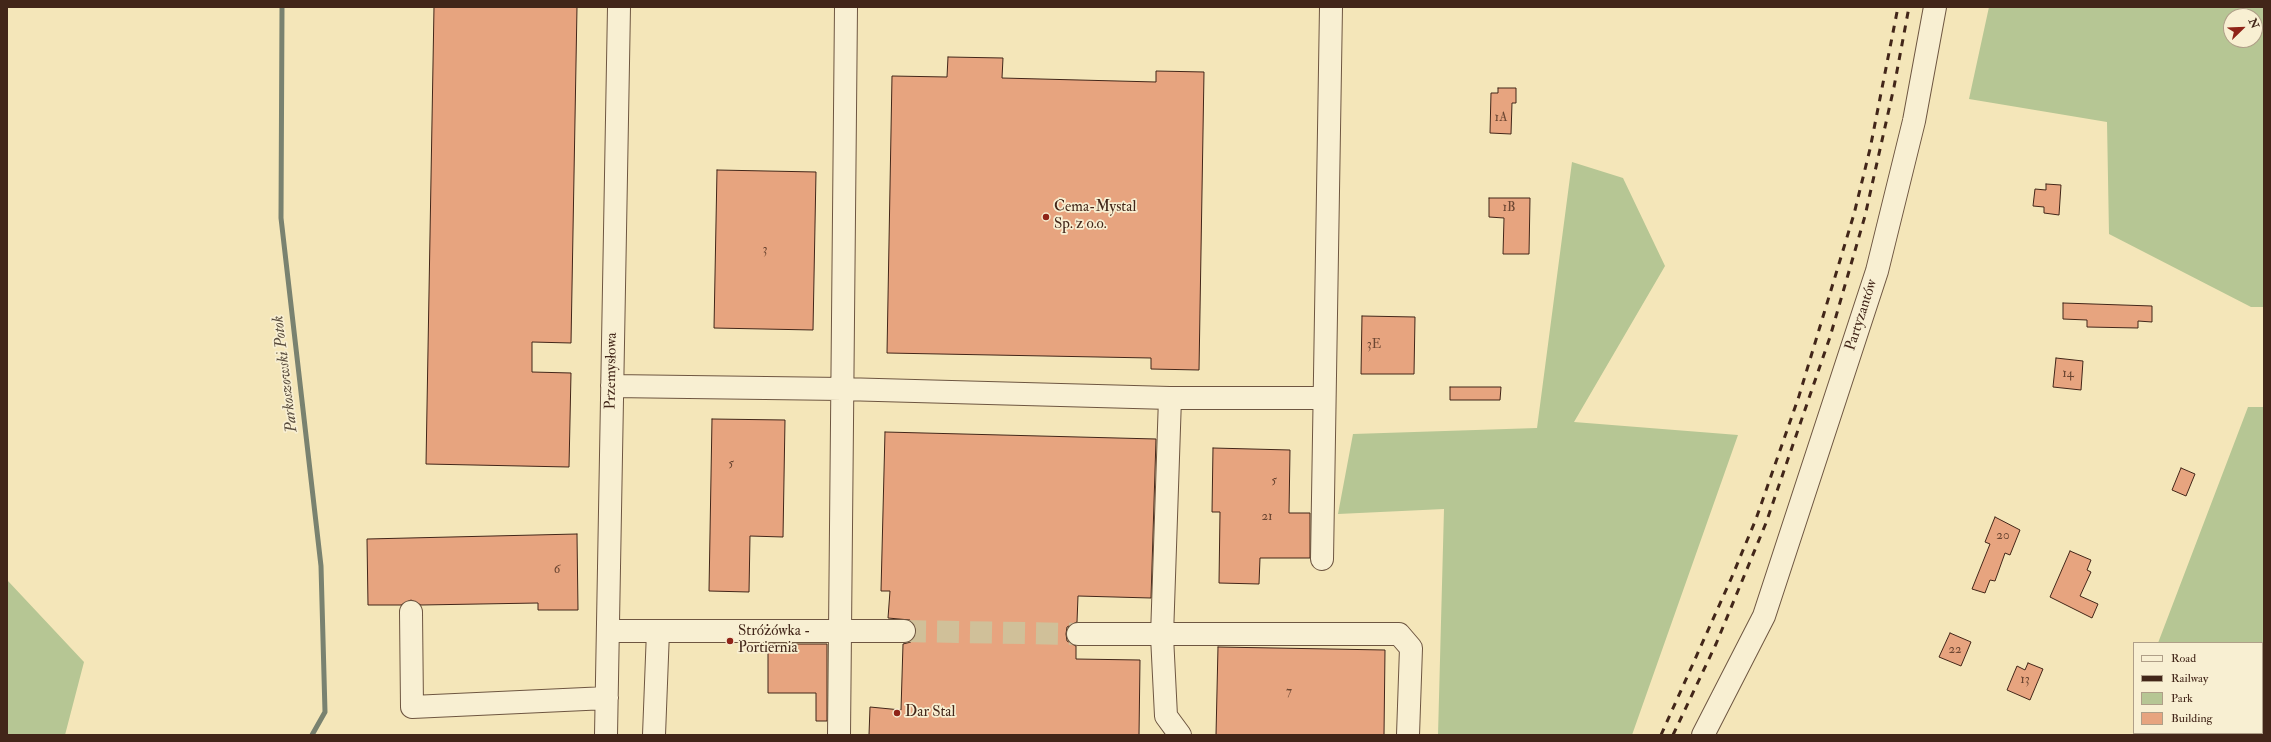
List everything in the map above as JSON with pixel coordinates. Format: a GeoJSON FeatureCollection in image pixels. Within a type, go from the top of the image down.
{"type":"FeatureCollection","features":[{"type":"Feature","properties":{"kind":"street","name":"Przemysłowa"},"geometry":{"type":"LineString","coordinates":[[606,735],[619,7]]}},
{"type":"Feature","properties":{"kind":"street"},"geometry":{"type":"LineString","coordinates":[[839,735],[846,7]]}},
{"type":"Feature","properties":{"kind":"street"},"geometry":{"type":"LineString","coordinates":[[1322,559],[1331,7]]}},
{"type":"Feature","properties":{"kind":"street","name":"Partyzantów"},"geometry":{"type":"LineString","coordinates":[[1703,735],[1764,616],[1877,271],[1914,121],[1936,7]]}},
{"type":"Feature","properties":{"kind":"street"},"geometry":{"type":"LineString","coordinates":[[612,386],[842,389],[1170,398],[1324,398]]}},
{"type":"Feature","properties":{"kind":"street"},"geometry":{"type":"LineString","coordinates":[[1170,398],[1162,636],[1166,716],[1180,735]]}},
{"type":"Feature","properties":{"kind":"street"},"geometry":{"type":"LineString","coordinates":[[411,612],[412,707],[607,698]]}},
{"type":"Feature","properties":{"kind":"street"},"geometry":{"type":"LineString","coordinates":[[608,631],[840,630],[904,632]]}},
{"type":"Feature","properties":{"kind":"street"},"geometry":{"type":"LineString","coordinates":[[654,735],[658,631]]}},
{"type":"Feature","properties":{"kind":"street"},"geometry":{"type":"LineString","coordinates":[[1078,634],[1162,636],[1399,634],[1411,648],[1408,735]]}},
{"type":"Feature","properties":{"kind":"green space"},"geometry":{"type":"Polygon","coordinates":[[[1989,7],[2264,7],[2264,307],[2251,307],[2109,234],[2107,122],[1969,99],[1989,7]]]}},
{"type":"Feature","properties":{"kind":"green space"},"geometry":{"type":"Polygon","coordinates":[[[1572,162],[1623,178],[1665,266],[1574,422],[1738,435],[1632,735],[1438,735],[1444,509],[1338,514],[1353,434],[1537,428],[1572,162]]]}},
{"type":"Feature","properties":{"kind":"green space"},"geometry":{"type":"Polygon","coordinates":[[[2248,407],[2264,407],[2264,668],[2263,642],[2158,642],[2248,407]]]}},
{"type":"Feature","properties":{"kind":"green space"},"geometry":{"type":"Polygon","coordinates":[[[8,581],[84,662],[65,735],[7,735],[8,581]]]}},
{"type":"Feature","properties":{"kind":"building"},"geometry":{"type":"Polygon","coordinates":[[[434,7],[577,7],[571,343],[532,342],[532,372],[571,373],[569,467],[426,464],[434,7]]]}},
{"type":"Feature","properties":{"kind":"building","name":"Cema-Mystal Sp. z o.o."},"geometry":{"type":"Polygon","coordinates":[[[948,57],[1003,58],[1002,78],[1156,82],[1156,71],[1204,72],[1199,370],[1151,369],[1151,358],[887,353],[892,76],[947,77],[948,57]]]}},
{"type":"Feature","properties":{"kind":"building"},"geometry":{"type":"Polygon","coordinates":[[[1498,88],[1516,88],[1516,103],[1512,103],[1511,134],[1490,133],[1491,93],[1498,93],[1498,88]]]}},
{"type":"Feature","properties":{"kind":"building"},"geometry":{"type":"Polygon","coordinates":[[[717,170],[816,172],[813,330],[714,328],[717,170]]]}},
{"type":"Feature","properties":{"kind":"building"},"geometry":{"type":"Polygon","coordinates":[[[2046,184],[2061,185],[2059,215],[2044,213],[2044,207],[2033,206],[2035,189],[2046,190],[2046,184]]]}},
{"type":"Feature","properties":{"kind":"building"},"geometry":{"type":"Polygon","coordinates":[[[1489,198],[1530,198],[1529,254],[1503,254],[1504,218],[1489,217],[1489,198]]]}},
{"type":"Feature","properties":{"kind":"building"},"geometry":{"type":"Polygon","coordinates":[[[2063,303],[2152,306],[2152,322],[2138,321],[2138,328],[2087,327],[2087,320],[2063,319],[2063,303]]]}},
{"type":"Feature","properties":{"kind":"building"},"geometry":{"type":"Polygon","coordinates":[[[1362,316],[1415,317],[1414,374],[1361,374],[1362,316]]]}},
{"type":"Feature","properties":{"kind":"building"},"geometry":{"type":"Polygon","coordinates":[[[2056,358],[2083,361],[2081,390],[2053,387],[2056,358]]]}},
{"type":"Feature","properties":{"kind":"building"},"geometry":{"type":"Polygon","coordinates":[[[1450,387],[1501,387],[1500,400],[1450,400],[1450,387]]]}},
{"type":"Feature","properties":{"kind":"building"},"geometry":{"type":"Polygon","coordinates":[[[712,419],[785,420],[783,537],[750,536],[749,592],[709,591],[712,419]]]}},
{"type":"Feature","properties":{"kind":"building"},"geometry":{"type":"Polygon","coordinates":[[[885,432],[1156,439],[1151,598],[1078,596],[1077,622],[1067,627],[1066,634],[1067,641],[1076,646],[1076,659],[1140,660],[1139,735],[869,735],[870,707],[901,710],[903,644],[911,642],[916,631],[915,625],[910,620],[888,618],[890,591],[881,591],[885,432]]]}},
{"type":"Feature","properties":{"kind":"building"},"geometry":{"type":"Polygon","coordinates":[[[1213,448],[1290,450],[1289,513],[1310,513],[1310,558],[1260,558],[1259,584],[1219,583],[1220,512],[1212,512],[1213,448]]]}},
{"type":"Feature","properties":{"kind":"building"},"geometry":{"type":"Polygon","coordinates":[[[2181,468],[2195,474],[2186,496],[2172,490],[2181,468]]]}},
{"type":"Feature","properties":{"kind":"building"},"geometry":{"type":"Polygon","coordinates":[[[1995,517],[2020,530],[2010,555],[2005,553],[1995,581],[1990,580],[1985,593],[1972,589],[1990,544],[1985,542],[1995,517]]]}},
{"type":"Feature","properties":{"kind":"building"},"geometry":{"type":"Polygon","coordinates":[[[577,534],[578,610],[538,610],[538,603],[421,605],[411,600],[401,605],[368,605],[367,539],[577,534]]]}},
{"type":"Feature","properties":{"kind":"building"},"geometry":{"type":"Polygon","coordinates":[[[2070,551],[2091,560],[2087,570],[2091,572],[2080,596],[2098,604],[2092,618],[2050,597],[2070,551]]]}},
{"type":"Feature","properties":{"kind":"building"},"geometry":{"type":"Polygon","coordinates":[[[1950,633],[1971,642],[1961,666],[1939,657],[1950,633]]]}},
{"type":"Feature","properties":{"kind":"building"},"geometry":{"type":"Polygon","coordinates":[[[768,644],[827,644],[827,721],[816,721],[816,693],[768,693],[768,644]]]}},
{"type":"Feature","properties":{"kind":"building"},"geometry":{"type":"Polygon","coordinates":[[[1218,647],[1385,650],[1384,735],[1216,735],[1218,647]]]}},
{"type":"Feature","properties":{"kind":"building"},"geometry":{"type":"Polygon","coordinates":[[[2028,663],[2043,669],[2030,700],[2007,690],[2017,666],[2025,670],[2028,663]]]}},
{"type":"Feature","properties":{"kind":"waterway","name":"Parkoszowski Potok"},"geometry":{"type":"LineString","coordinates":[[282,7],[281,218],[321,566],[325,712],[312,735]]}},
{"type":"Feature","properties":{"kind":"tunnel"},"geometry":{"type":"LineString","coordinates":[[904,631],[1078,634]]}},
{"type":"Feature","properties":{"kind":"railway"},"geometry":{"type":"LineString","coordinates":[[1661,735],[1731,579],[1756,519],[1799,396],[1854,214],[1870,149],[1898,7]]}},
{"type":"Feature","properties":{"kind":"railway"},"geometry":{"type":"LineString","coordinates":[[1673,735],[1716,644],[1766,523],[1830,337],[1865,216],[1894,87],[1909,7]]}},
{"type":"Feature","properties":{"kind":"place","name":"Cema-Mystal Sp. z o.o."},"geometry":{"type":"Point","coordinates":[1046,217]}},
{"type":"Feature","properties":{"kind":"place","name":"Stróżówka - Portiernia"},"geometry":{"type":"Point","coordinates":[730,641]}},
{"type":"Feature","properties":{"kind":"place","name":"Dar Stal"},"geometry":{"type":"Point","coordinates":[897,713]}}]}
